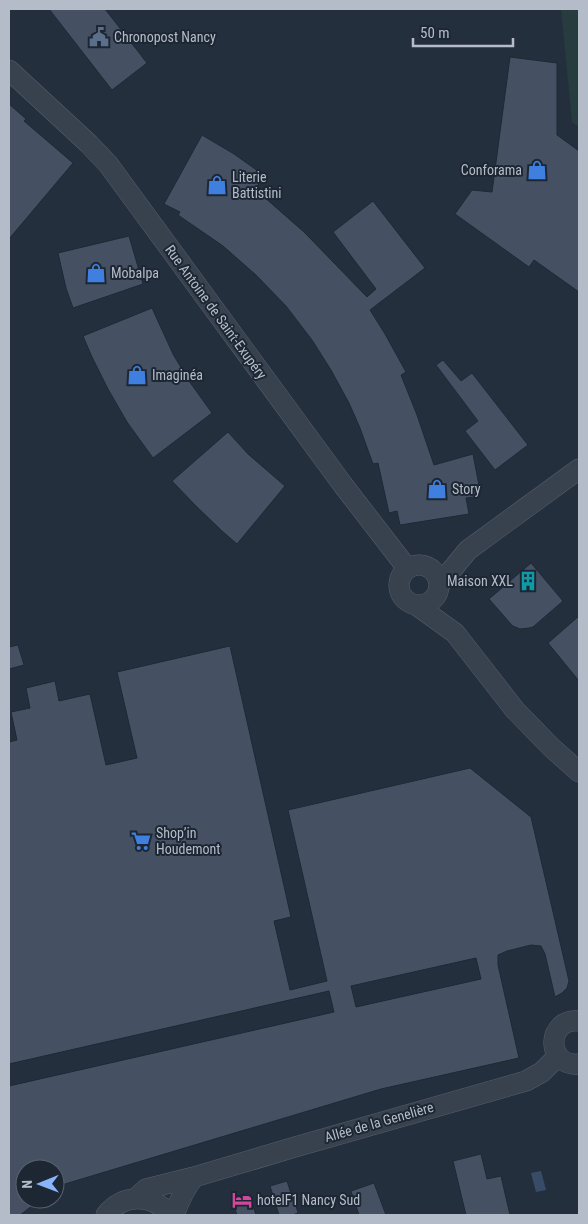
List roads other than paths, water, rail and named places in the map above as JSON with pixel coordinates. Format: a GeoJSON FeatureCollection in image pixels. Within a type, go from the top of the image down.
{"type":"FeatureCollection","features":[{"type":"Feature","properties":{"kind":"street","name":"Rue Antoine de Saint-Exupéry"},"geometry":{"type":"LineString","coordinates":[[9,70],[90,144],[108,164],[343,486],[415,567]]}},
{"type":"Feature","properties":{"kind":"street"},"geometry":{"type":"LineString","coordinates":[[416,605],[429,603],[435,598],[439,588],[468,550],[579,469]]}},
{"type":"Feature","properties":{"kind":"street"},"geometry":{"type":"LineString","coordinates":[[468,550],[415,567],[400,577],[399,590],[406,601],[416,605],[455,633],[515,710],[551,747],[579,772]]}},
{"type":"Feature","properties":{"kind":"street"},"geometry":{"type":"LineString","coordinates":[[415,567],[434,570],[438,576],[439,588],[455,633]]}},
{"type":"Feature","properties":{"kind":"street"},"geometry":{"type":"LineString","coordinates":[[579,1022],[571,1021],[566,1023],[557,1031],[554,1041],[558,1056],[568,1063],[579,1064]]}},
{"type":"Feature","properties":{"kind":"street","name":"Allée de la Genelière"},"geometry":{"type":"LineString","coordinates":[[106,1215],[118,1204],[135,1199],[146,1189],[194,1178],[526,1081],[542,1072],[558,1056]]}},
{"type":"Feature","properties":{"kind":"street"},"geometry":{"type":"LineString","coordinates":[[135,1199],[152,1201],[173,1215],[186,1187],[194,1178]]}},
{"type":"Feature","properties":{"kind":"water"},"geometry":{"type":"Polygon","coordinates":[[[541,1171],[546,1190],[536,1192],[531,1173],[541,1171]]]}},
{"type":"Feature","properties":{"kind":"place","name":"Chronopost Nancy"},"geometry":{"type":"Point","coordinates":[99,37]}},
{"type":"Feature","properties":{"kind":"place","name":"Conforama"},"geometry":{"type":"Point","coordinates":[537,170]}},
{"type":"Feature","properties":{"kind":"place","name":"Literie Battistini"},"geometry":{"type":"Point","coordinates":[217,185]}},
{"type":"Feature","properties":{"kind":"place","name":"Mobalpa"},"geometry":{"type":"Point","coordinates":[96,273]}},
{"type":"Feature","properties":{"kind":"place","name":"Imaginéa"},"geometry":{"type":"Point","coordinates":[137,375]}},
{"type":"Feature","properties":{"kind":"place","name":"Story"},"geometry":{"type":"Point","coordinates":[437,489]}},
{"type":"Feature","properties":{"kind":"place","name":"Maison XXL"},"geometry":{"type":"Point","coordinates":[528,581]}},
{"type":"Feature","properties":{"kind":"place","name":"Shop’in Houdemont"},"geometry":{"type":"Point","coordinates":[141,841]}},
{"type":"Feature","properties":{"kind":"place","name":"hotelF1 Nancy Sud"},"geometry":{"type":"Point","coordinates":[242,1200]}}]}
